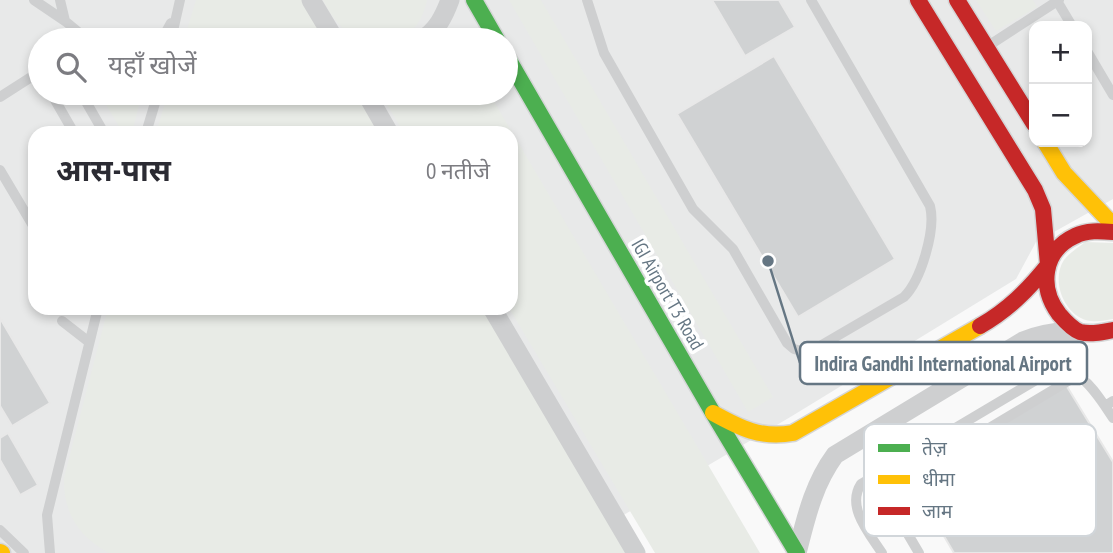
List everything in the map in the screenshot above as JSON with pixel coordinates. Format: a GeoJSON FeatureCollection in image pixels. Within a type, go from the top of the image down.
{"type":"FeatureCollection","features":[{"type":"Feature","properties":{"kind":"main road"},"geometry":{"type":"LineString","coordinates":[[474,0],[490,28]]}},
{"type":"Feature","properties":{"kind":"main road"},"geometry":{"type":"LineString","coordinates":[[918,0],[1035,190],[1043,209],[1048,265],[1045,279],[1055,312],[1102,346]]}},
{"type":"Feature","properties":{"kind":"main road"},"geometry":{"type":"LineString","coordinates":[[957,0],[1029,116]]}},
{"type":"Feature","properties":{"kind":"main road","name":"IGI Airport T3 Road"},"geometry":{"type":"LineString","coordinates":[[518,76],[797,553]]}},
{"type":"Feature","properties":{"kind":"main road"},"geometry":{"type":"LineString","coordinates":[[1048,147],[1064,173],[1113,225]]}},
{"type":"Feature","properties":{"kind":"main road"},"geometry":{"type":"LineString","coordinates":[[713,413],[763,437],[793,433],[995,317],[1024,294],[1067,238],[1096,229],[1113,232]]}},
{"type":"Feature","properties":{"kind":"main road"},"geometry":{"type":"LineString","coordinates":[[1083,333],[1113,330]]}},
{"type":"Feature","properties":{"kind":"street"},"geometry":{"type":"LineString","coordinates":[[311,0],[328,28]]}},
{"type":"Feature","properties":{"kind":"street"},"geometry":{"type":"LineString","coordinates":[[435,28],[444,17],[450,0]]}},
{"type":"Feature","properties":{"kind":"street"},"geometry":{"type":"LineString","coordinates":[[322,19],[331,28]]}},
{"type":"Feature","properties":{"kind":"street"},"geometry":{"type":"LineString","coordinates":[[373,105],[385,126]]}},
{"type":"Feature","properties":{"kind":"street"},"geometry":{"type":"LineString","coordinates":[[496,315],[636,553]]}},
{"type":"Feature","properties":{"kind":"street"},"geometry":{"type":"LineString","coordinates":[[887,424],[1023,341],[1040,334],[1055,332],[1083,333]]}},
{"type":"Feature","properties":{"kind":"street"},"geometry":{"type":"LineString","coordinates":[[797,553],[812,496],[822,473],[835,456],[864,438]]}},
{"type":"Feature","properties":{"kind":"lane"},"geometry":{"type":"LineString","coordinates":[[34,0],[73,28]]}},
{"type":"Feature","properties":{"kind":"lane"},"geometry":{"type":"LineString","coordinates":[[47,0],[67,23]]}},
{"type":"Feature","properties":{"kind":"lane"},"geometry":{"type":"LineString","coordinates":[[58,0],[69,28]]}},
{"type":"Feature","properties":{"kind":"lane"},"geometry":{"type":"LineString","coordinates":[[173,28],[180,0]]}},
{"type":"Feature","properties":{"kind":"lane"},"geometry":{"type":"LineString","coordinates":[[587,0],[604,53],[693,209],[733,249],[787,343],[802,353],[808,353],[904,297],[912,289],[932,229],[933,217],[811,0]]}},
{"type":"Feature","properties":{"kind":"lane"},"geometry":{"type":"LineString","coordinates":[[988,47],[1058,1],[1069,21]]}},
{"type":"Feature","properties":{"kind":"lane"},"geometry":{"type":"LineString","coordinates":[[168,28],[175,17]]}},
{"type":"Feature","properties":{"kind":"lane"},"geometry":{"type":"LineString","coordinates":[[1092,59],[1113,94]]}},
{"type":"Feature","properties":{"kind":"lane"},"geometry":{"type":"LineString","coordinates":[[0,97],[28,79]]}},
{"type":"Feature","properties":{"kind":"lane"},"geometry":{"type":"LineString","coordinates":[[58,105],[70,126]]}},
{"type":"Feature","properties":{"kind":"lane"},"geometry":{"type":"LineString","coordinates":[[88,105],[100,126]]}},
{"type":"Feature","properties":{"kind":"lane"},"geometry":{"type":"LineString","coordinates":[[148,126],[154,105]]}},
{"type":"Feature","properties":{"kind":"lane"},"geometry":{"type":"LineString","coordinates":[[0,170],[28,217]]}},
{"type":"Feature","properties":{"kind":"lane"},"geometry":{"type":"LineString","coordinates":[[50,553],[47,515],[96,315]]}},
{"type":"Feature","properties":{"kind":"lane"},"geometry":{"type":"LineString","coordinates":[[62,321],[89,342]]}},
{"type":"Feature","properties":{"kind":"lane"},"geometry":{"type":"LineString","coordinates":[[962,424],[1048,373],[1062,370],[1078,375],[1109,403],[1113,418]]}},
{"type":"Feature","properties":{"kind":"lane"},"geometry":{"type":"LineString","coordinates":[[996,424],[1078,375]]}},
{"type":"Feature","properties":{"kind":"lane"},"geometry":{"type":"LineString","coordinates":[[864,482],[856,492],[855,503],[864,524]]}},
{"type":"Feature","properties":{"kind":"lane"},"geometry":{"type":"LineString","coordinates":[[0,530],[24,553]]}},
{"type":"Feature","properties":{"kind":"lane"},"geometry":{"type":"LineString","coordinates":[[872,536],[882,553]]}},
{"type":"Feature","properties":{"kind":"lane"},"geometry":{"type":"LineString","coordinates":[[909,536],[919,553]]}},
{"type":"Feature","properties":{"kind":"shaded area"},"geometry":{"type":"Polygon","coordinates":[[[0,0],[1113,0],[1113,199],[1036,242],[1016,279],[792,416],[559,553],[0,553],[0,0]]]}},
{"type":"Feature","properties":{"kind":"shaded area"},"geometry":{"type":"Polygon","coordinates":[[[196,0],[303,0],[320,28],[188,28],[196,0]]]}},
{"type":"Feature","properties":{"kind":"shaded area"},"geometry":{"type":"Polygon","coordinates":[[[323,0],[427,0],[414,28],[342,28],[323,0]]]}},
{"type":"Feature","properties":{"kind":"shaded area"},"geometry":{"type":"Polygon","coordinates":[[[509,0],[541,0],[773,397],[748,412],[509,0]]]}},
{"type":"Feature","properties":{"kind":"shaded area"},"geometry":{"type":"Polygon","coordinates":[[[976,0],[1033,0],[1037,7],[996,31],[976,0]]]}},
{"type":"Feature","properties":{"kind":"shaded area"},"geometry":{"type":"Polygon","coordinates":[[[106,105],[139,105],[134,126],[119,126],[106,105]]]}},
{"type":"Feature","properties":{"kind":"shaded area"},"geometry":{"type":"Polygon","coordinates":[[[164,105],[365,105],[377,126],[158,126],[164,105]]]}},
{"type":"Feature","properties":{"kind":"shaded area"},"geometry":{"type":"Polygon","coordinates":[[[387,105],[496,105],[508,126],[400,126],[387,105]]]}},
{"type":"Feature","properties":{"kind":"shaded area"},"geometry":{"type":"Polygon","coordinates":[[[518,142],[760,553],[655,553],[513,315],[518,315],[518,142]]]}},
{"type":"Feature","properties":{"kind":"shaded area"},"geometry":{"type":"Polygon","coordinates":[[[1085,242],[1113,243],[1113,319],[1094,321],[1082,318],[1067,306],[1062,297],[1060,269],[1066,257],[1085,242]]]}},
{"type":"Feature","properties":{"kind":"shaded area"},"geometry":{"type":"Polygon","coordinates":[[[106,315],[488,315],[627,553],[109,553],[98,547],[75,523],[66,502],[64,478],[106,315]]]}},
{"type":"Feature","properties":{"kind":"building"},"geometry":{"type":"Polygon","coordinates":[[[712,0],[779,0],[795,27],[745,56],[712,0]]]}},
{"type":"Feature","properties":{"kind":"building"},"geometry":{"type":"Polygon","coordinates":[[[774,56],[895,259],[798,317],[677,114],[774,56]]]}},
{"type":"Feature","properties":{"kind":"building"},"geometry":{"type":"Polygon","coordinates":[[[0,318],[50,403],[12,426],[0,406],[0,318]]]}},
{"type":"Feature","properties":{"kind":"building"},"geometry":{"type":"Polygon","coordinates":[[[1066,385],[1090,424],[999,424],[1066,385]]]}},
{"type":"Feature","properties":{"kind":"building"},"geometry":{"type":"Polygon","coordinates":[[[8,433],[38,485],[20,495],[0,460],[0,438],[8,433]]]}},
{"type":"Feature","properties":{"kind":"building"},"geometry":{"type":"Polygon","coordinates":[[[1096,434],[1113,462],[1113,553],[954,553],[944,536],[1096,536],[1096,434]]]}},
{"type":"Feature","properties":{"kind":"traffic: fast"},"geometry":{"type":"LineString","coordinates":[[474,0],[490,28]]}},
{"type":"Feature","properties":{"kind":"traffic: fast"},"geometry":{"type":"LineString","coordinates":[[518,76],[797,553]]}},
{"type":"Feature","properties":{"kind":"traffic: slow"},"geometry":{"type":"LineString","coordinates":[[1048,147],[1064,173],[1113,225]]}},
{"type":"Feature","properties":{"kind":"traffic: slow"},"geometry":{"type":"LineString","coordinates":[[713,413],[751,431],[771,435],[793,433],[980,326]]}},
{"type":"Feature","properties":{"kind":"traffic: jam"},"geometry":{"type":"LineString","coordinates":[[918,0],[1035,190],[1043,209],[1048,265],[1017,299],[980,326]]}},
{"type":"Feature","properties":{"kind":"traffic: jam"},"geometry":{"type":"LineString","coordinates":[[957,0],[1029,116]]}},
{"type":"Feature","properties":{"kind":"traffic: jam"},"geometry":{"type":"LineString","coordinates":[[1113,232],[1098,231],[1075,236],[1056,251],[1047,271],[1048,293],[1066,322],[1080,332],[1113,330]]}},
{"type":"Feature","properties":{"kind":"place","name":"Indira Gandhi International Airport"},"geometry":{"type":"Point","coordinates":[768,261]}}]}
